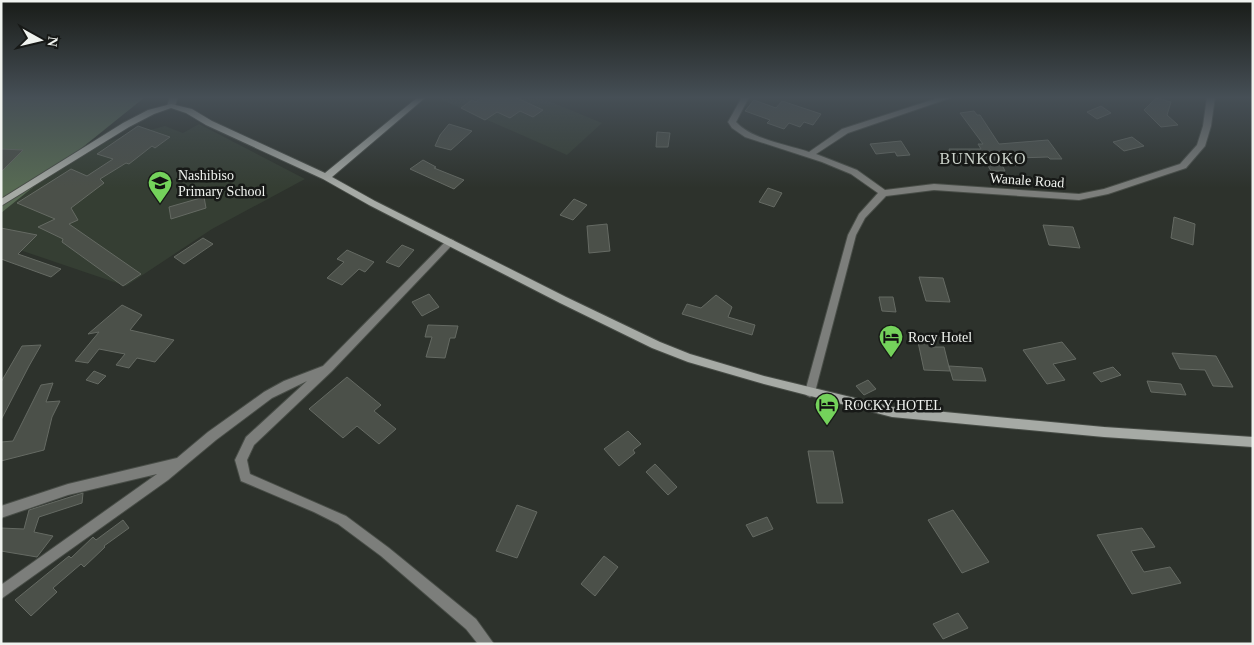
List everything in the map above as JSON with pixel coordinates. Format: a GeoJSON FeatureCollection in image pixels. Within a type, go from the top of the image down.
{"type":"FeatureCollection","features":[{"type":"Feature","properties":{"kind":"street"},"geometry":{"type":"LineString","coordinates":[[1,203],[123,127]]}},
{"type":"Feature","properties":{"kind":"street"},"geometry":{"type":"LineString","coordinates":[[218,127],[326,177],[450,242],[671,352],[810,392],[892,412],[1118,433],[1253,442]]}},
{"type":"Feature","properties":{"kind":"street"},"geometry":{"type":"LineString","coordinates":[[326,177],[387,127]]}},
{"type":"Feature","properties":{"kind":"street"},"geometry":{"type":"LineString","coordinates":[[737,127],[748,135],[854,172],[883,193],[862,216],[852,235],[810,392]]}},
{"type":"Feature","properties":{"kind":"street"},"geometry":{"type":"LineString","coordinates":[[810,156],[845,131],[857,127]]}},
{"type":"Feature","properties":{"kind":"street","name":"Wanale Road"},"geometry":{"type":"LineString","coordinates":[[883,193],[923,187],[1079,197],[1105,192],[1183,166],[1202,146],[1207,127]]}},
{"type":"Feature","properties":{"kind":"street"},"geometry":{"type":"LineString","coordinates":[[450,242],[328,368],[250,441],[241,460],[245,477],[342,520],[385,552],[471,624],[487,644]]}},
{"type":"Feature","properties":{"kind":"street"},"geometry":{"type":"LineString","coordinates":[[1,593],[184,460],[218,431],[268,395],[288,384],[328,368]]}},
{"type":"Feature","properties":{"kind":"street"},"geometry":{"type":"LineString","coordinates":[[1,512],[90,484],[148,472],[184,460]]}},
{"type":"Feature","properties":{"kind":"shaded area","name":"Nashibiso Primary School"},"geometry":{"type":"Polygon","coordinates":[[[161,127],[168,127],[183,133],[193,127],[205,127],[305,179],[212,229],[126,286],[14,248],[1,252],[1,154],[40,159],[161,127]]]}},
{"type":"Feature","properties":{"kind":"shaded area"},"geometry":{"type":"Polygon","coordinates":[[[504,127],[598,127],[567,155],[504,127]]]}},
{"type":"Feature","properties":{"kind":"green space"},"geometry":{"type":"Polygon","coordinates":[[[1,127],[108,127],[1,213],[1,127]]]}},
{"type":"Feature","properties":{"kind":"building"},"geometry":{"type":"Polygon","coordinates":[[[136,127],[170,137],[155,148],[152,146],[129,164],[126,163],[100,179],[104,183],[71,208],[78,220],[69,224],[141,274],[123,286],[62,242],[63,239],[38,227],[55,219],[17,203],[71,169],[87,176],[113,159],[97,154],[136,127]]]}},
{"type":"Feature","properties":{"kind":"building"},"geometry":{"type":"Polygon","coordinates":[[[446,127],[459,127],[472,131],[451,150],[435,146],[446,127]]]}},
{"type":"Feature","properties":{"kind":"building"},"geometry":{"type":"Polygon","coordinates":[[[970,127],[988,127],[999,144],[1048,140],[1062,159],[1050,159],[1048,157],[1017,158],[1021,165],[1002,165],[1005,171],[991,171],[987,164],[954,164],[949,149],[981,149],[978,144],[983,144],[970,127]]]}},
{"type":"Feature","properties":{"kind":"building"},"geometry":{"type":"Polygon","coordinates":[[[657,132],[670,133],[668,147],[656,147],[657,132]]]}},
{"type":"Feature","properties":{"kind":"building"},"geometry":{"type":"Polygon","coordinates":[[[1132,137],[1144,146],[1124,151],[1113,142],[1132,137]]]}},
{"type":"Feature","properties":{"kind":"building"},"geometry":{"type":"Polygon","coordinates":[[[901,141],[910,155],[897,156],[895,152],[876,154],[870,144],[901,141]]]}},
{"type":"Feature","properties":{"kind":"building"},"geometry":{"type":"Polygon","coordinates":[[[1,149],[23,150],[1,172],[1,149]]]}},
{"type":"Feature","properties":{"kind":"building"},"geometry":{"type":"Polygon","coordinates":[[[423,160],[436,167],[434,168],[464,180],[454,189],[410,169],[423,160]]]}},
{"type":"Feature","properties":{"kind":"building"},"geometry":{"type":"Polygon","coordinates":[[[768,188],[782,193],[774,207],[759,202],[768,188]]]}},
{"type":"Feature","properties":{"kind":"building"},"geometry":{"type":"Polygon","coordinates":[[[204,197],[206,208],[171,219],[169,207],[204,197]]]}},
{"type":"Feature","properties":{"kind":"building"},"geometry":{"type":"Polygon","coordinates":[[[574,199],[587,205],[573,220],[560,215],[574,199]]]}},
{"type":"Feature","properties":{"kind":"building"},"geometry":{"type":"Polygon","coordinates":[[[1174,217],[1195,224],[1193,245],[1171,238],[1174,217]]]}},
{"type":"Feature","properties":{"kind":"building"},"geometry":{"type":"Polygon","coordinates":[[[607,224],[610,251],[589,253],[587,226],[607,224]]]}},
{"type":"Feature","properties":{"kind":"building"},"geometry":{"type":"Polygon","coordinates":[[[1043,225],[1073,227],[1080,248],[1049,245],[1043,225]]]}},
{"type":"Feature","properties":{"kind":"building"},"geometry":{"type":"Polygon","coordinates":[[[1,228],[37,235],[18,254],[61,269],[51,277],[1,259],[1,228]]]}},
{"type":"Feature","properties":{"kind":"building"},"geometry":{"type":"Polygon","coordinates":[[[203,238],[213,244],[184,264],[174,257],[203,238]]]}},
{"type":"Feature","properties":{"kind":"building"},"geometry":{"type":"Polygon","coordinates":[[[402,245],[414,250],[399,267],[386,262],[402,245]]]}},
{"type":"Feature","properties":{"kind":"building"},"geometry":{"type":"Polygon","coordinates":[[[347,250],[374,262],[365,272],[359,269],[342,285],[327,278],[344,262],[337,259],[347,250]]]}},
{"type":"Feature","properties":{"kind":"building"},"geometry":{"type":"Polygon","coordinates":[[[919,277],[943,278],[950,302],[926,301],[919,277]]]}},
{"type":"Feature","properties":{"kind":"building"},"geometry":{"type":"Polygon","coordinates":[[[429,294],[439,307],[422,316],[412,302],[429,294]]]}},
{"type":"Feature","properties":{"kind":"building"},"geometry":{"type":"Polygon","coordinates":[[[716,295],[732,307],[728,317],[755,325],[752,335],[682,314],[687,304],[701,308],[716,295]]]}},
{"type":"Feature","properties":{"kind":"building"},"geometry":{"type":"Polygon","coordinates":[[[879,297],[893,297],[896,312],[882,311],[879,297]]]}},
{"type":"Feature","properties":{"kind":"building"},"geometry":{"type":"Polygon","coordinates":[[[122,305],[142,315],[130,330],[174,340],[155,362],[137,358],[129,368],[116,365],[125,354],[99,349],[88,363],[75,361],[99,332],[88,334],[122,305]]]}},
{"type":"Feature","properties":{"kind":"building"},"geometry":{"type":"Polygon","coordinates":[[[428,325],[458,326],[455,338],[450,338],[445,358],[426,357],[432,337],[425,337],[428,325]]]}},
{"type":"Feature","properties":{"kind":"building"},"geometry":{"type":"Polygon","coordinates":[[[918,342],[932,343],[932,347],[944,347],[950,371],[924,370],[918,342]]]}},
{"type":"Feature","properties":{"kind":"building"},"geometry":{"type":"Polygon","coordinates":[[[1062,342],[1076,359],[1053,364],[1065,380],[1047,384],[1023,350],[1062,342]]]}},
{"type":"Feature","properties":{"kind":"building"},"geometry":{"type":"Polygon","coordinates":[[[41,345],[1,420],[1,382],[22,346],[41,345]]]}},
{"type":"Feature","properties":{"kind":"building"},"geometry":{"type":"Polygon","coordinates":[[[1172,353],[1216,356],[1233,387],[1213,386],[1205,370],[1180,369],[1172,353]]]}},
{"type":"Feature","properties":{"kind":"building"},"geometry":{"type":"Polygon","coordinates":[[[949,366],[982,368],[986,381],[953,380],[949,366]]]}},
{"type":"Feature","properties":{"kind":"building"},"geometry":{"type":"Polygon","coordinates":[[[1113,367],[1121,375],[1101,382],[1093,373],[1113,367]]]}},
{"type":"Feature","properties":{"kind":"building"},"geometry":{"type":"Polygon","coordinates":[[[94,371],[106,376],[98,384],[86,380],[94,371]]]}},
{"type":"Feature","properties":{"kind":"building"},"geometry":{"type":"Polygon","coordinates":[[[347,377],[381,405],[374,411],[396,429],[379,444],[357,426],[343,438],[309,409],[347,377]]]}},
{"type":"Feature","properties":{"kind":"building"},"geometry":{"type":"Polygon","coordinates":[[[868,380],[876,389],[864,395],[856,386],[868,380]]]}},
{"type":"Feature","properties":{"kind":"building"},"geometry":{"type":"Polygon","coordinates":[[[1147,381],[1181,384],[1186,395],[1151,392],[1147,381]]]}},
{"type":"Feature","properties":{"kind":"building"},"geometry":{"type":"Polygon","coordinates":[[[53,383],[46,402],[60,401],[52,417],[44,450],[1,461],[1,442],[13,441],[41,385],[53,383]]]}},
{"type":"Feature","properties":{"kind":"building"},"geometry":{"type":"Polygon","coordinates":[[[628,431],[641,444],[633,450],[635,453],[619,466],[604,449],[628,431]]]}},
{"type":"Feature","properties":{"kind":"building"},"geometry":{"type":"Polygon","coordinates":[[[808,451],[833,451],[843,503],[817,503],[808,451]]]}},
{"type":"Feature","properties":{"kind":"building"},"geometry":{"type":"Polygon","coordinates":[[[655,464],[677,487],[668,495],[646,472],[655,464]]]}},
{"type":"Feature","properties":{"kind":"building"},"geometry":{"type":"Polygon","coordinates":[[[83,493],[82,503],[39,517],[34,532],[53,536],[37,557],[1,551],[1,528],[24,529],[29,510],[83,493]]]}},
{"type":"Feature","properties":{"kind":"building"},"geometry":{"type":"Polygon","coordinates":[[[517,505],[537,512],[517,558],[496,551],[517,505]]]}},
{"type":"Feature","properties":{"kind":"building"},"geometry":{"type":"Polygon","coordinates":[[[953,510],[989,562],[962,573],[928,520],[953,510]]]}},
{"type":"Feature","properties":{"kind":"building"},"geometry":{"type":"Polygon","coordinates":[[[767,517],[773,529],[753,537],[746,525],[767,517]]]}},
{"type":"Feature","properties":{"kind":"building"},"geometry":{"type":"Polygon","coordinates":[[[123,520],[129,528],[104,546],[84,567],[81,564],[53,588],[57,592],[31,616],[15,600],[69,556],[71,558],[93,537],[96,540],[123,520]]]}},
{"type":"Feature","properties":{"kind":"building"},"geometry":{"type":"Polygon","coordinates":[[[1142,528],[1155,547],[1131,551],[1144,572],[1170,567],[1181,583],[1132,594],[1097,535],[1142,528]]]}},
{"type":"Feature","properties":{"kind":"building"},"geometry":{"type":"Polygon","coordinates":[[[604,556],[618,567],[595,596],[581,584],[604,556]]]}},
{"type":"Feature","properties":{"kind":"building"},"geometry":{"type":"Polygon","coordinates":[[[958,613],[968,628],[943,639],[933,624],[958,613]]]}},
{"type":"Feature","properties":{"kind":"place","name":"Nashibiso Primary School"},"geometry":{"type":"Point","coordinates":[160,204]}},
{"type":"Feature","properties":{"kind":"place","name":"Rocy Hotel"},"geometry":{"type":"Point","coordinates":[891,358]}},
{"type":"Feature","properties":{"kind":"place","name":"ROCKY HOTEL"},"geometry":{"type":"Point","coordinates":[827,426]}},
{"type":"Feature","properties":{"kind":"district","name":"BUNKOKO"},"geometry":{"type":"Point","coordinates":[983,158]}}]}
